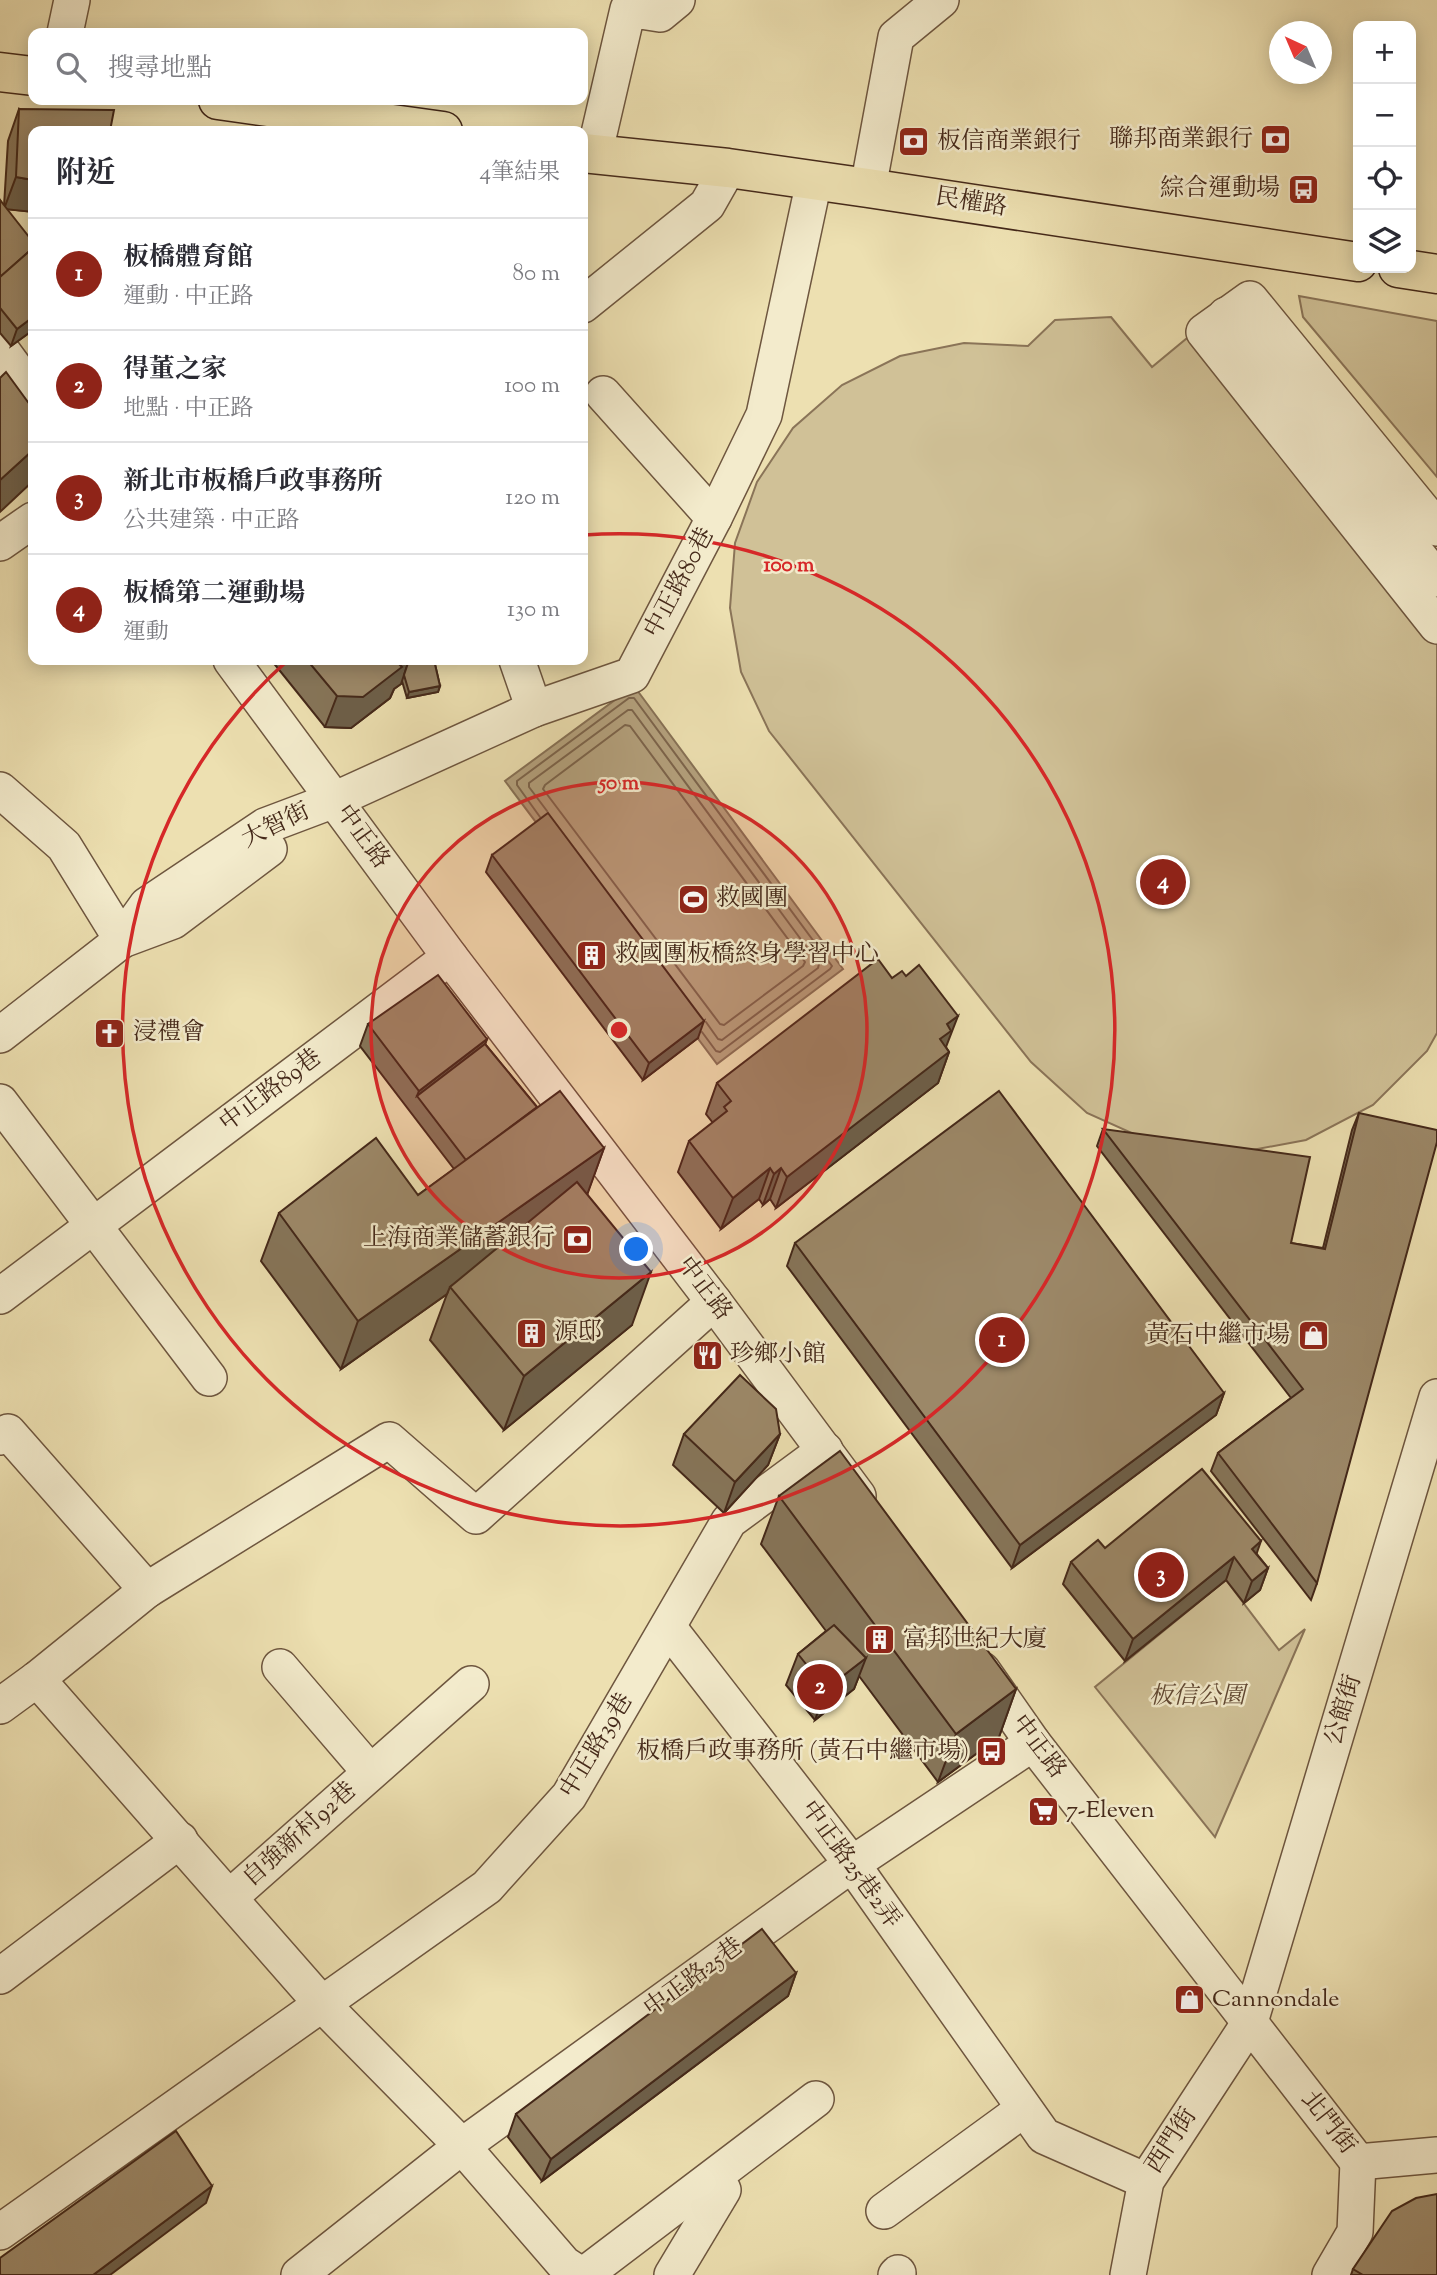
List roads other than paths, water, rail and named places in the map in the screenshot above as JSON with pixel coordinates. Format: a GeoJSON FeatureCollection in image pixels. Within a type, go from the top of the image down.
{"type":"FeatureCollection","features":[{"type":"Feature","properties":{"kind":"main road"},"geometry":{"type":"LineString","coordinates":[[0,72],[28,75]]}},
{"type":"Feature","properties":{"kind":"main road"},"geometry":{"type":"LineString","coordinates":[[249,105],[380,126]]}},
{"type":"Feature","properties":{"kind":"main road","name":"民權路"},"geometry":{"type":"LineString","coordinates":[[588,154],[868,188],[1353,261]]}},
{"type":"Feature","properties":{"kind":"main road"},"geometry":{"type":"LineString","coordinates":[[1416,271],[1437,274]]}},
{"type":"Feature","properties":{"kind":"street"},"geometry":{"type":"LineString","coordinates":[[66,28],[72,0]]}},
{"type":"Feature","properties":{"kind":"street"},"geometry":{"type":"LineString","coordinates":[[588,154],[625,5],[660,14],[677,0]]}},
{"type":"Feature","properties":{"kind":"street"},"geometry":{"type":"LineString","coordinates":[[868,188],[896,37],[941,0]]}},
{"type":"Feature","properties":{"kind":"street"},"geometry":{"type":"LineString","coordinates":[[588,301],[708,205],[728,169]]}},
{"type":"Feature","properties":{"kind":"street","name":"中正路80巷"},"geometry":{"type":"LineString","coordinates":[[334,800],[534,709],[632,675],[764,415],[814,181]]}},
{"type":"Feature","properties":{"kind":"street"},"geometry":{"type":"LineString","coordinates":[[1437,528],[1250,299],[1204,332],[1437,626]]}},
{"type":"Feature","properties":{"kind":"street"},"geometry":{"type":"LineString","coordinates":[[1226,315],[1437,579]]}},
{"type":"Feature","properties":{"kind":"street"},"geometry":{"type":"LineString","coordinates":[[0,348],[28,386]]}},
{"type":"Feature","properties":{"kind":"street"},"geometry":{"type":"LineString","coordinates":[[603,394],[714,518]]}},
{"type":"Feature","properties":{"kind":"street"},"geometry":{"type":"LineString","coordinates":[[0,543],[28,523]]}},
{"type":"Feature","properties":{"kind":"street","name":"中正路"},"geometry":{"type":"LineString","coordinates":[[235,665],[450,957],[715,1302],[873,1517]]}},
{"type":"Feature","properties":{"kind":"street"},"geometry":{"type":"LineString","coordinates":[[519,665],[534,709]]}},
{"type":"Feature","properties":{"kind":"street"},"geometry":{"type":"LineString","coordinates":[[0,790],[64,846],[122,940]]}},
{"type":"Feature","properties":{"kind":"street","name":"大智街"},"geometry":{"type":"LineString","coordinates":[[0,1035],[122,940],[173,921],[334,800]]}},
{"type":"Feature","properties":{"kind":"street","name":"中正路89巷"},"geometry":{"type":"LineString","coordinates":[[0,1296],[450,957]]}},
{"type":"Feature","properties":{"kind":"street"},"geometry":{"type":"LineString","coordinates":[[0,1102],[209,1378]]}},
{"type":"Feature","properties":{"kind":"street"},"geometry":{"type":"LineString","coordinates":[[0,1706],[147,1590],[389,1440],[476,1516],[715,1302]]}},
{"type":"Feature","properties":{"kind":"street","name":"公館街"},"geometry":{"type":"LineString","coordinates":[[1250,2022],[1437,1397]]}},
{"type":"Feature","properties":{"kind":"street"},"geometry":{"type":"LineString","coordinates":[[0,1437],[8,1432],[147,1590]]}},
{"type":"Feature","properties":{"kind":"street","name":"中正路39巷"},"geometry":{"type":"LineString","coordinates":[[0,2232],[487,1887],[569,1796],[729,1521],[825,1450]]}},
{"type":"Feature","properties":{"kind":"street","name":"中正路25巷2弄"},"geometry":{"type":"LineString","coordinates":[[668,1627],[852,1864],[1044,2136],[1146,2181]]}},
{"type":"Feature","properties":{"kind":"street","name":"中正路"},"geometry":{"type":"LineString","coordinates":[[961,1641],[1033,1743],[1250,2022]]}},
{"type":"Feature","properties":{"kind":"street","name":"自強新村92巷"},"geometry":{"type":"LineString","coordinates":[[280,1667],[370,1772]]}},
{"type":"Feature","properties":{"kind":"street"},"geometry":{"type":"LineString","coordinates":[[37,1679],[322,2004],[462,2146],[572,2272],[816,2099]]}},
{"type":"Feature","properties":{"kind":"street","name":"自強新村92巷"},"geometry":{"type":"LineString","coordinates":[[230,1897],[471,1684]]}},
{"type":"Feature","properties":{"kind":"street","name":"中正路25巷"},"geometry":{"type":"LineString","coordinates":[[299,2275],[462,2146],[852,1864],[1033,1743]]}},
{"type":"Feature","properties":{"kind":"street"},"geometry":{"type":"LineString","coordinates":[[0,1976],[180,1840]]}},
{"type":"Feature","properties":{"kind":"street","name":"北門街"},"geometry":{"type":"LineString","coordinates":[[1250,2022],[1358,2162],[1437,2155]]}},
{"type":"Feature","properties":{"kind":"street","name":"西門街"},"geometry":{"type":"LineString","coordinates":[[1128,2275],[1146,2181],[1250,2022]]}},
{"type":"Feature","properties":{"kind":"street"},"geometry":{"type":"LineString","coordinates":[[884,2211],[1024,2109]]}},
{"type":"Feature","properties":{"kind":"street"},"geometry":{"type":"LineString","coordinates":[[1330,2275],[1355,2232],[1358,2162]]}},
{"type":"Feature","properties":{"kind":"street"},"geometry":{"type":"LineString","coordinates":[[672,2275],[723,2190]]}},
{"type":"Feature","properties":{"kind":"water","name":"救國團"},"geometry":{"type":"Polygon","coordinates":[[[634,686],[843,969],[717,1064],[505,781],[634,686]]]}},
{"type":"Feature","properties":{"kind":"place","name":"聯邦商業銀行"},"geometry":{"type":"Point","coordinates":[1276,140]}},
{"type":"Feature","properties":{"kind":"place","name":"板信商業銀行"},"geometry":{"type":"Point","coordinates":[914,142]}},
{"type":"Feature","properties":{"kind":"place","name":"綜合運動場"},"geometry":{"type":"Point","coordinates":[1303,189]}},
{"type":"Feature","properties":{"kind":"place","name":"板橋第二運動場"},"geometry":{"type":"Point","coordinates":[1163,882]}},
{"type":"Feature","properties":{"kind":"place","name":"救國團"},"geometry":{"type":"Point","coordinates":[693,899]}},
{"type":"Feature","properties":{"kind":"place","name":"救國團板橋終身學習中心"},"geometry":{"type":"Point","coordinates":[592,955]}},
{"type":"Feature","properties":{"kind":"place","name":"浸禮會"},"geometry":{"type":"Point","coordinates":[110,1033]}},
{"type":"Feature","properties":{"kind":"place","name":"上海商業儲蓄銀行"},"geometry":{"type":"Point","coordinates":[578,1239]}},
{"type":"Feature","properties":{"kind":"place","name":"源邸"},"geometry":{"type":"Point","coordinates":[531,1333]}},
{"type":"Feature","properties":{"kind":"place","name":"黃石中繼市場"},"geometry":{"type":"Point","coordinates":[1313,1336]}},
{"type":"Feature","properties":{"kind":"place","name":"板橋體育館"},"geometry":{"type":"Point","coordinates":[1002,1340]}},
{"type":"Feature","properties":{"kind":"place","name":"珍鄉小館"},"geometry":{"type":"Point","coordinates":[707,1355]}},
{"type":"Feature","properties":{"kind":"place","name":"新北市板橋戶政事務所"},"geometry":{"type":"Point","coordinates":[1161,1575]}},
{"type":"Feature","properties":{"kind":"place","name":"富邦世紀大廈"},"geometry":{"type":"Point","coordinates":[880,1640]}},
{"type":"Feature","properties":{"kind":"place","name":"得董之家"},"geometry":{"type":"Point","coordinates":[820,1687]}},
{"type":"Feature","properties":{"kind":"place","name":"板橋戶政事務所 (黃石中繼市場)"},"geometry":{"type":"Point","coordinates":[992,1752]}},
{"type":"Feature","properties":{"kind":"place","name":"7-Eleven"},"geometry":{"type":"Point","coordinates":[1043,1811]}},
{"type":"Feature","properties":{"kind":"place","name":"Cannondale"},"geometry":{"type":"Point","coordinates":[1189,2000]}},
{"type":"Feature","properties":{"kind":"park label","name":"板信公園"},"geometry":{"type":"Point","coordinates":[1197,1697]}}]}
